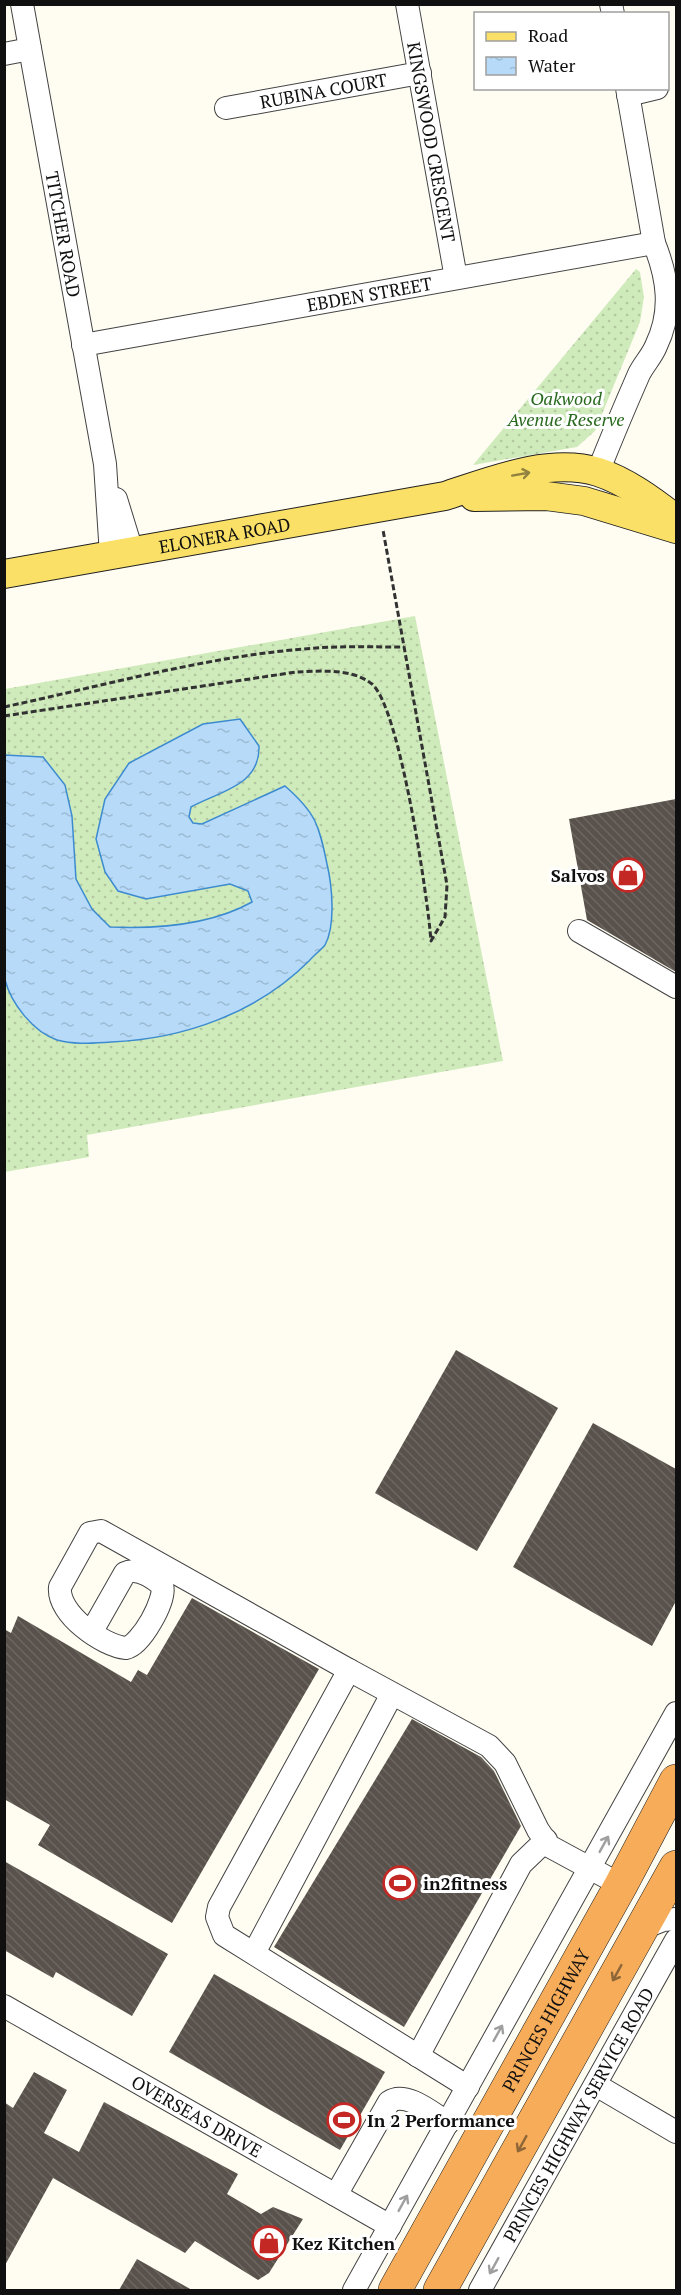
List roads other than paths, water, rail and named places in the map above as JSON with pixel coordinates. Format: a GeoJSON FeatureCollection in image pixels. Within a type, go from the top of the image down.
{"type":"FeatureCollection","features":[{"type":"Feature","properties":{"kind":"highway","name":"PRINCES HIGHWAY"},"geometry":{"type":"LineString","coordinates":[[394,2290],[621,1885],[676,1781]]}},
{"type":"Feature","properties":{"kind":"highway"},"geometry":{"type":"LineString","coordinates":[[440,2290],[643,1928],[671,1907],[676,1867]]}},
{"type":"Feature","properties":{"kind":"highway"},"geometry":{"type":"LineString","coordinates":[[621,1885],[671,1907]]}},
{"type":"Feature","properties":{"kind":"main road","name":"ELONERA ROAD"},"geometry":{"type":"LineString","coordinates":[[4,574],[445,496],[493,480],[536,471],[564,469],[597,472],[651,500],[676,519]]}},
{"type":"Feature","properties":{"kind":"main road"},"geometry":{"type":"LineString","coordinates":[[561,498],[587,484],[597,472],[605,490],[646,519]]}},
{"type":"Feature","properties":{"kind":"main road","name":"ELONERA ROAD"},"geometry":{"type":"LineString","coordinates":[[445,496],[561,498],[584,501],[676,529]]}},
{"type":"Feature","properties":{"kind":"street","name":"TITCHER ROAD"},"geometry":{"type":"LineString","coordinates":[[22,4],[122,553]]}},
{"type":"Feature","properties":{"kind":"street","name":"KINGSWOOD CRESCENT"},"geometry":{"type":"LineString","coordinates":[[407,4],[456,278]]}},
{"type":"Feature","properties":{"kind":"street"},"geometry":{"type":"LineString","coordinates":[[4,54],[30,49]]}},
{"type":"Feature","properties":{"kind":"street","name":"RUBINA COURT"},"geometry":{"type":"LineString","coordinates":[[226,108],[420,73]]}},
{"type":"Feature","properties":{"kind":"street"},"geometry":{"type":"LineString","coordinates":[[597,472],[641,370],[656,347],[668,307],[663,265],[654,243],[627,92],[642,90]]}},
{"type":"Feature","properties":{"kind":"street","name":"EBDEN STREET"},"geometry":{"type":"LineString","coordinates":[[83,345],[654,243]]}},
{"type":"Feature","properties":{"kind":"street"},"geometry":{"type":"LineString","coordinates":[[579,931],[676,987]]}},
{"type":"Feature","properties":{"kind":"street"},"geometry":{"type":"LineString","coordinates":[[92,1631],[67,1613],[59,1595],[60,1587],[87,1537],[94,1531],[101,1531],[489,1746],[505,1763],[538,1830],[549,1846],[621,1885]]}},
{"type":"Feature","properties":{"kind":"street"},"geometry":{"type":"LineString","coordinates":[[349,1670],[219,1907],[218,1917],[224,1935],[468,2087]]}},
{"type":"Feature","properties":{"kind":"street"},"geometry":{"type":"LineString","coordinates":[[254,1953],[392,1694]]}},
{"type":"Feature","properties":{"kind":"street"},"geometry":{"type":"LineString","coordinates":[[354,2290],[676,1713]]}},
{"type":"Feature","properties":{"kind":"street"},"geometry":{"type":"LineString","coordinates":[[418,2056],[521,1864],[546,1840]]}},
{"type":"Feature","properties":{"kind":"street","name":"PRINCES HIGHWAY SERVICE ROAD"},"geometry":{"type":"LineString","coordinates":[[480,2290],[676,1940]]}},
{"type":"Feature","properties":{"kind":"street","name":"OVERSEAS DRIVE"},"geometry":{"type":"LineString","coordinates":[[4,2006],[390,2226]]}},
{"type":"Feature","properties":{"kind":"street"},"geometry":{"type":"LineString","coordinates":[[596,2085],[676,2132]]}},
{"type":"Feature","properties":{"kind":"street"},"geometry":{"type":"LineString","coordinates":[[336,2195],[389,2102],[394,2099],[408,2099],[448,2123]]}},
{"type":"Feature","properties":{"kind":"water"},"geometry":{"type":"Polygon","coordinates":[[[240,719],[259,746],[258,759],[253,770],[236,786],[191,807],[189,817],[193,823],[202,824],[285,786],[310,812],[321,839],[329,873],[332,916],[325,945],[289,979],[266,995],[243,1009],[192,1029],[138,1040],[98,1043],[70,1043],[48,1036],[24,1016],[12,998],[5,980],[5,755],[43,757],[65,785],[72,816],[76,879],[92,909],[110,927],[183,924],[219,916],[252,902],[248,891],[230,884],[146,899],[118,891],[105,872],[96,839],[105,799],[129,763],[203,724],[240,719]]]}},
{"type":"Feature","properties":{"kind":"place","name":"Salvos"},"geometry":{"type":"Point","coordinates":[628,875]}},
{"type":"Feature","properties":{"kind":"place","name":"in2fitness"},"geometry":{"type":"Point","coordinates":[400,1883]}},
{"type":"Feature","properties":{"kind":"place","name":"In 2 Performance"},"geometry":{"type":"Point","coordinates":[344,2120]}},
{"type":"Feature","properties":{"kind":"place","name":"Kez Kitchen"},"geometry":{"type":"Point","coordinates":[269,2243]}},
{"type":"Feature","properties":{"kind":"park label","name":"Oakwood Avenue Reserve"},"geometry":{"type":"Point","coordinates":[566,408]}}]}
